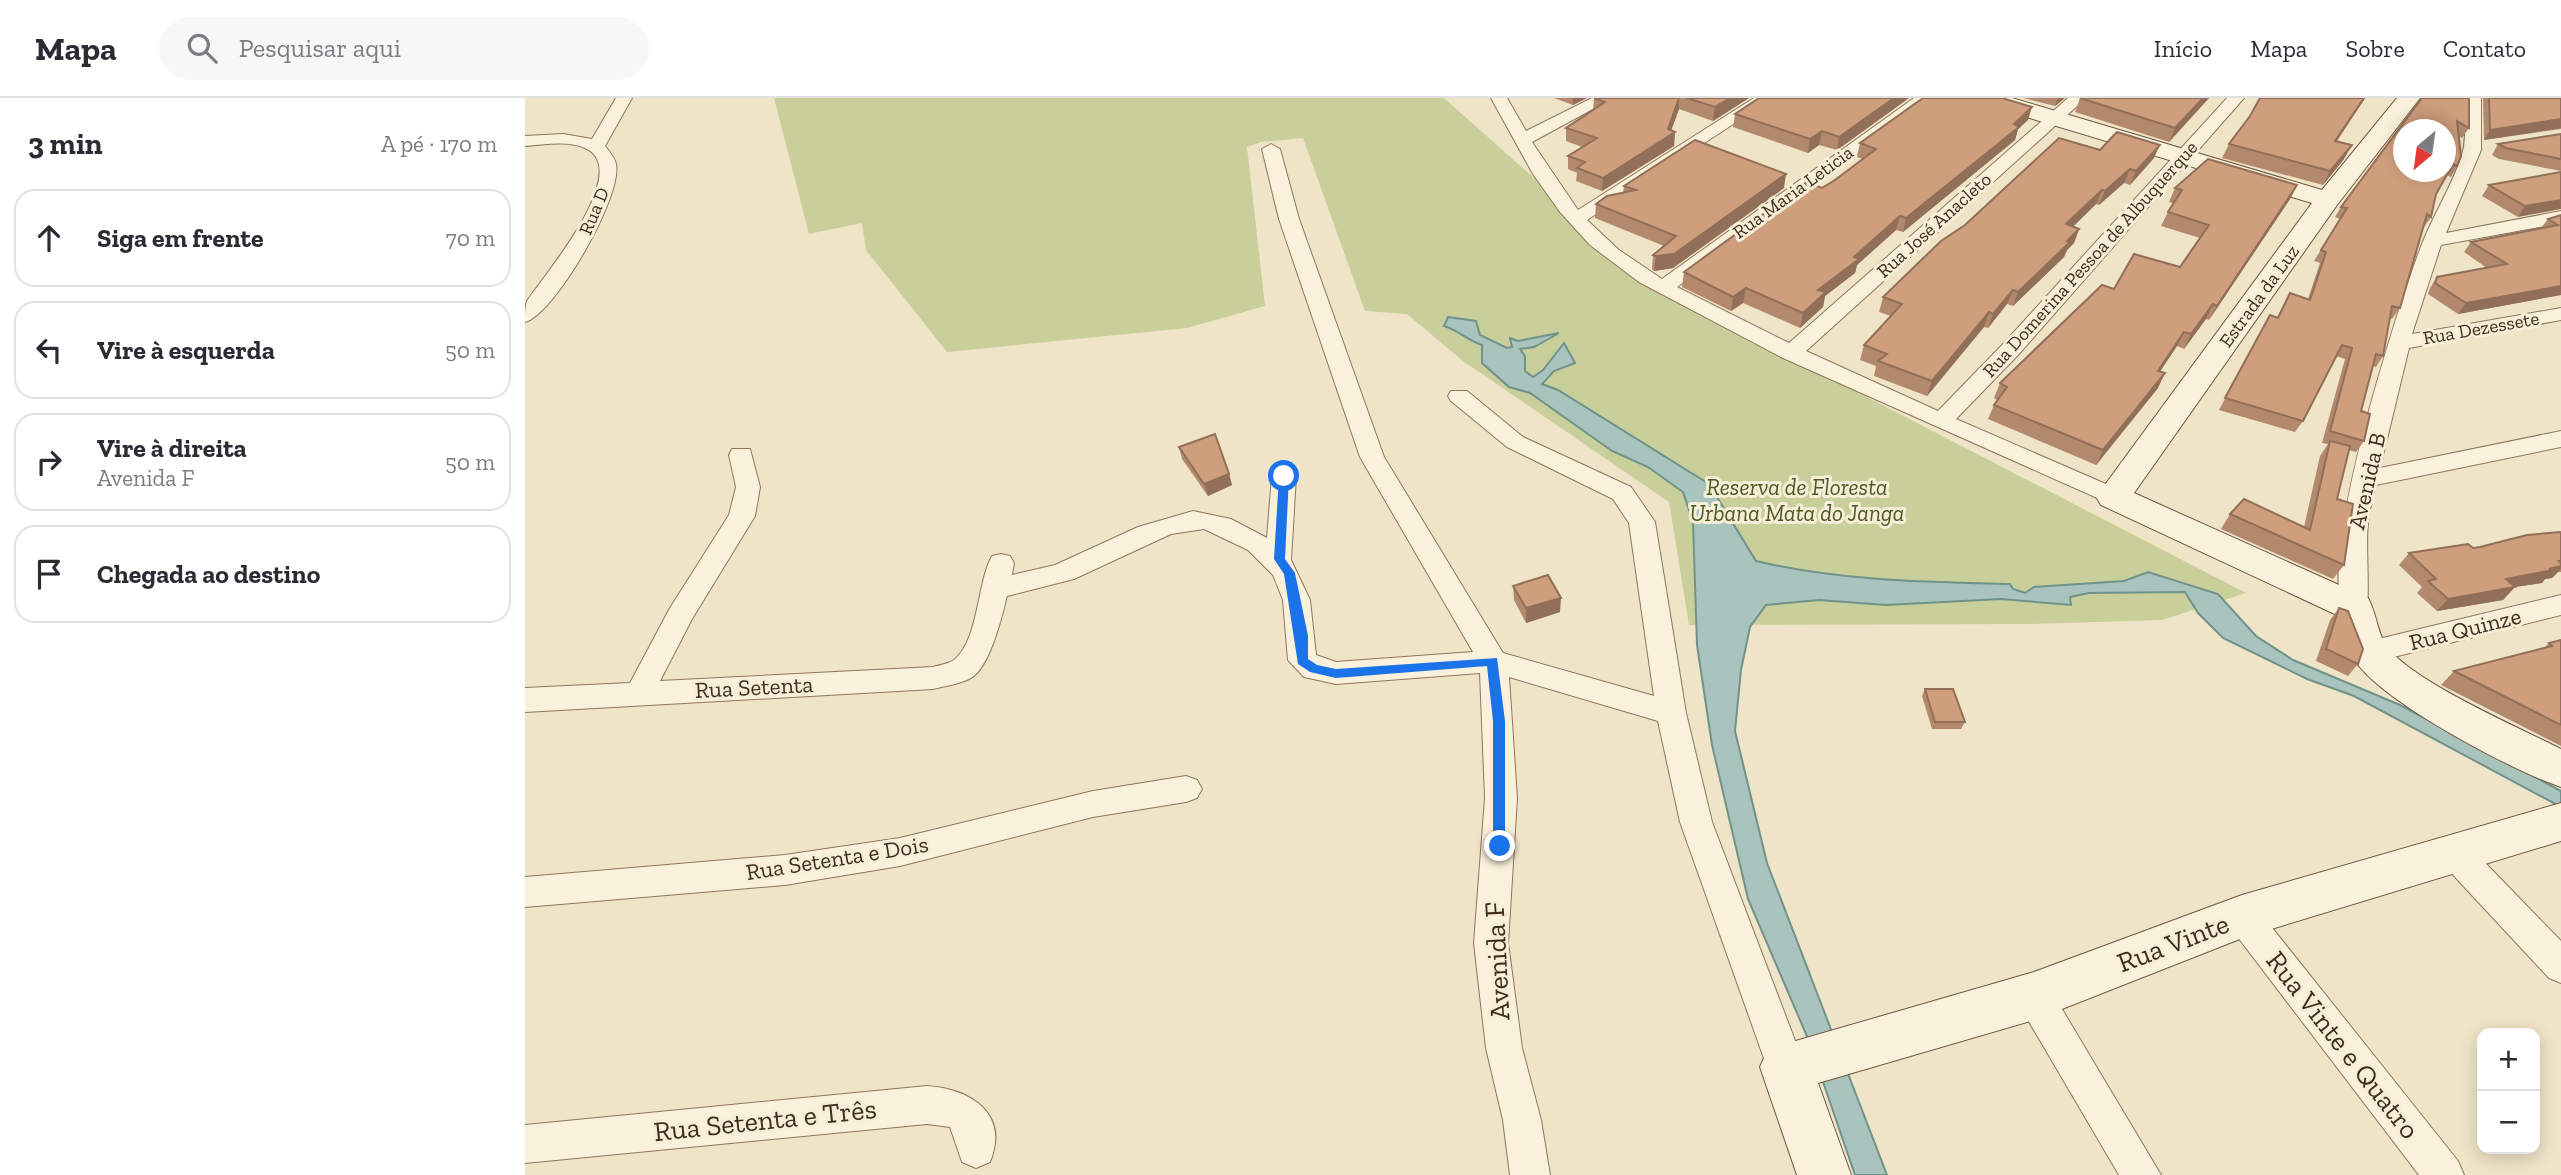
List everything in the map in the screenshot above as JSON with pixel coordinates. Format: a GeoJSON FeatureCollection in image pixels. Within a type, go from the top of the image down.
{"type":"FeatureCollection","features":[{"type":"Feature","properties":{"kind":"main road"},"geometry":{"type":"LineString","coordinates":[[1988,98],[2328,200]]}},
{"type":"Feature","properties":{"kind":"main road","name":"Estrada da Luz"},"geometry":{"type":"LineString","coordinates":[[2113,496],[2328,200],[2409,98]]}},
{"type":"Feature","properties":{"kind":"main road"},"geometry":{"type":"LineString","coordinates":[[2113,496],[2355,608]]}},
{"type":"Feature","properties":{"kind":"main road","name":"Avenida B"},"geometry":{"type":"LineString","coordinates":[[2355,608],[2370,652],[2386,670],[2419,693],[2561,769]]}},
{"type":"Feature","properties":{"kind":"main road","name":"Rua Vinte"},"geometry":{"type":"LineString","coordinates":[[1790,1066],[2034,996],[2242,916],[2561,822]]}},
{"type":"Feature","properties":{"kind":"main road"},"geometry":{"type":"LineString","coordinates":[[1790,1066],[1824,1175]]}},
{"type":"Feature","properties":{"kind":"street"},"geometry":{"type":"LineString","coordinates":[[525,155],[532,140],[583,142],[596,147],[624,98]]}},
{"type":"Feature","properties":{"kind":"street"},"geometry":{"type":"LineString","coordinates":[[1499,98],[1544,181],[1576,219],[1626,265],[1663,288],[1791,353],[2113,496]]}},
{"type":"Feature","properties":{"kind":"street"},"geometry":{"type":"LineString","coordinates":[[1522,141],[1605,98]]}},
{"type":"Feature","properties":{"kind":"street"},"geometry":{"type":"LineString","coordinates":[[1576,219],[1765,98]]}},
{"type":"Feature","properties":{"kind":"street","name":"Rua Maria Leticia"},"geometry":{"type":"LineString","coordinates":[[1663,288],[1925,98]]}},
{"type":"Feature","properties":{"kind":"street","name":"Rua José Anacleto"},"geometry":{"type":"LineString","coordinates":[[1791,353],[2078,98]]}},
{"type":"Feature","properties":{"kind":"street","name":"Rua Domerina Pessoa de Albuquerque"},"geometry":{"type":"LineString","coordinates":[[1943,419],[2011,349],[2236,98]]}},
{"type":"Feature","properties":{"kind":"street","name":"Avenida B"},"geometry":{"type":"LineString","coordinates":[[2355,608],[2352,568],[2355,521],[2408,309],[2433,241],[2479,149],[2473,98]]}},
{"type":"Feature","properties":{"kind":"street","name":"Rua D"},"geometry":{"type":"LineString","coordinates":[[525,316],[550,289],[572,256],[603,195],[608,173],[606,156],[596,147]]}},
{"type":"Feature","properties":{"kind":"street"},"geometry":{"type":"LineString","coordinates":[[1271,149],[1293,231],[1373,457],[1493,661]]}},
{"type":"Feature","properties":{"kind":"street"},"geometry":{"type":"LineString","coordinates":[[2433,241],[2561,217]]}},
{"type":"Feature","properties":{"kind":"street","name":"Rua Dezessete"},"geometry":{"type":"LineString","coordinates":[[2400,343],[2561,314]]}},
{"type":"Feature","properties":{"kind":"street"},"geometry":{"type":"LineString","coordinates":[[1459,396],[1515,442],[1622,493],[1642,522],[1671,713],[1696,822],[1790,1066]]}},
{"type":"Feature","properties":{"kind":"street"},"geometry":{"type":"LineString","coordinates":[[2366,479],[2561,439]]}},
{"type":"Feature","properties":{"kind":"street"},"geometry":{"type":"LineString","coordinates":[[640,692],[680,615],[741,516],[748,487],[741,455]]}},
{"type":"Feature","properties":{"kind":"street"},"geometry":{"type":"LineString","coordinates":[[1284,476],[1279,559],[1289,573],[1302,636],[1302,660],[1314,669],[1336,673],[1493,661],[1671,713]]}},
{"type":"Feature","properties":{"kind":"street","name":"Rua Setenta"},"geometry":{"type":"LineString","coordinates":[[525,700],[933,678],[966,666],[975,655],[999,576],[1071,570],[1124,544],[1197,519],[1231,528],[1262,545],[1279,559]]}},
{"type":"Feature","properties":{"kind":"street","name":"Rua Quinze"},"geometry":{"type":"LineString","coordinates":[[2370,652],[2561,605]]}},
{"type":"Feature","properties":{"kind":"street","name":"Avenida F"},"geometry":{"type":"LineString","coordinates":[[1493,661],[1499,721],[1501,798],[1500,846],[1493,892],[1492,955],[1504,1048],[1522,1120],[1531,1175]]}},
{"type":"Feature","properties":{"kind":"street","name":"Rua Setenta e Dois"},"geometry":{"type":"LineString","coordinates":[[525,892],[785,870],[887,854],[1093,804],[1186,789]]}},
{"type":"Feature","properties":{"kind":"street"},"geometry":{"type":"LineString","coordinates":[[2453,852],[2561,966]]}},
{"type":"Feature","properties":{"kind":"street","name":"Rua Vinte e Quatro"},"geometry":{"type":"LineString","coordinates":[[2242,916],[2444,1175]]}},
{"type":"Feature","properties":{"kind":"street"},"geometry":{"type":"LineString","coordinates":[[2034,996],[2141,1175]]}},
{"type":"Feature","properties":{"kind":"street","name":"Rua Setenta e Três"},"geometry":{"type":"LineString","coordinates":[[525,1144],[927,1105],[952,1107],[967,1115],[975,1126],[976,1148]]}},
{"type":"Feature","properties":{"kind":"green space","name":"Reserva de Floresta Urbana Mata do Janga"},"geometry":{"type":"Polygon","coordinates":[[[774,98],[1444,98],[1660,290],[2246,593],[2162,620],[2030,624],[1689,625],[1669,502],[1463,361],[1407,314],[1365,311],[1303,138],[1261,142],[1247,147],[1265,306],[1187,328],[947,352],[866,250],[862,223],[809,234],[774,98]]]}},
{"type":"Feature","properties":{"kind":"water"},"geometry":{"type":"Polygon","coordinates":[[[1448,317],[1476,321],[1480,335],[1507,348],[1512,347],[1510,338],[1518,341],[1559,333],[1534,347],[1520,349],[1525,356],[1525,371],[1533,377],[1543,370],[1564,343],[1575,363],[1554,371],[1542,384],[1558,390],[1709,484],[1756,561],[1851,577],[2010,584],[2013,589],[2025,593],[2034,587],[2124,581],[2148,572],[2218,594],[2256,636],[2293,660],[2400,705],[2561,791],[2561,807],[2354,696],[2307,679],[2223,638],[2198,613],[2185,592],[2089,593],[2070,597],[2071,605],[2001,599],[1886,605],[1819,600],[1766,605],[1750,627],[1741,670],[1735,731],[1767,863],[1887,1175],[1855,1175],[1809,1041],[1748,899],[1712,745],[1697,645],[1693,522],[1683,492],[1648,467],[1612,451],[1530,393],[1509,387],[1482,363],[1482,345],[1444,326],[1448,317]]]}},
{"type":"Feature","properties":{"kind":"building"},"geometry":{"type":"Polygon","coordinates":[[[1594,98],[1679,98],[1668,129],[1675,132],[1603,178],[1577,168],[1585,162],[1568,156],[1597,138],[1566,128],[1605,102],[1594,98]]]}},
{"type":"Feature","properties":{"kind":"building"},"geometry":{"type":"Polygon","coordinates":[[[1687,98],[1730,98],[1715,107],[1687,98]]]}},
{"type":"Feature","properties":{"kind":"building"},"geometry":{"type":"Polygon","coordinates":[[[1759,98],[1894,98],[1839,137],[1822,131],[1810,139],[1735,114],[1759,98]]]}},
{"type":"Feature","properties":{"kind":"building"},"geometry":{"type":"Polygon","coordinates":[[[1923,98],[2002,98],[2032,107],[2014,124],[2019,127],[1906,218],[1900,216],[1854,257],[1859,259],[1818,290],[1826,292],[1803,313],[1746,288],[1733,297],[1684,272],[1807,182],[1822,188],[1835,180],[1876,149],[1860,143],[1923,98]]]}},
{"type":"Feature","properties":{"kind":"building"},"geometry":{"type":"Polygon","coordinates":[[[2080,98],[2203,98],[2175,128],[2080,98]]]}},
{"type":"Feature","properties":{"kind":"building"},"geometry":{"type":"Polygon","coordinates":[[[2260,98],[2364,98],[2335,141],[2352,145],[2330,171],[2229,144],[2260,98]]]}},
{"type":"Feature","properties":{"kind":"building"},"geometry":{"type":"Polygon","coordinates":[[[2422,98],[2469,98],[2469,128],[2457,121],[2461,156],[2457,166],[2456,119],[2406,119],[2422,98]]]}},
{"type":"Feature","properties":{"kind":"building"},"geometry":{"type":"Polygon","coordinates":[[[2489,98],[2561,98],[2561,119],[2490,130],[2489,98]]]}},
{"type":"Feature","properties":{"kind":"building"},"geometry":{"type":"Polygon","coordinates":[[[2117,132],[2160,145],[2136,171],[2130,169],[2105,191],[2102,190],[2066,224],[2079,229],[2067,241],[2070,242],[2018,292],[2013,290],[1993,314],[1989,312],[1932,381],[1878,361],[1887,354],[1864,345],[1902,304],[1883,297],[1941,241],[1965,225],[2059,138],[2100,150],[2117,132]]]}},
{"type":"Feature","properties":{"kind":"building"},"geometry":{"type":"Polygon","coordinates":[[[2561,134],[2561,159],[2498,144],[2561,134]]]}},
{"type":"Feature","properties":{"kind":"building"},"geometry":{"type":"Polygon","coordinates":[[[2393,137],[2393,182],[2443,182],[2436,194],[2431,217],[2427,214],[2400,308],[2392,306],[2383,356],[2376,354],[2361,411],[2370,414],[2364,441],[2330,431],[2352,348],[2342,345],[2303,421],[2225,398],[2270,315],[2278,318],[2290,293],[2310,300],[2326,252],[2321,250],[2347,208],[2341,207],[2393,137]]]}},
{"type":"Feature","properties":{"kind":"building"},"geometry":{"type":"Polygon","coordinates":[[[1695,140],[1786,174],[1674,254],[1653,255],[1676,236],[1596,204],[1607,196],[1636,190],[1624,186],[1695,140]]]}},
{"type":"Feature","properties":{"kind":"building"},"geometry":{"type":"Polygon","coordinates":[[[2208,159],[2297,185],[2217,306],[2213,304],[2191,334],[2184,332],[2158,371],[2165,373],[2103,450],[1994,405],[2007,387],[2000,383],[2102,285],[2114,289],[2134,254],[2180,267],[2209,225],[2168,212],[2182,190],[2175,188],[2208,159]]]}},
{"type":"Feature","properties":{"kind":"building"},"geometry":{"type":"Polygon","coordinates":[[[2561,172],[2561,200],[2525,206],[2489,185],[2561,172]]]}},
{"type":"Feature","properties":{"kind":"building"},"geometry":{"type":"Polygon","coordinates":[[[2561,215],[2561,286],[2466,303],[2435,283],[2437,277],[2507,264],[2471,242],[2558,225],[2548,219],[2561,215]]]}},
{"type":"Feature","properties":{"kind":"building"},"geometry":{"type":"Polygon","coordinates":[[[1215,434],[1229,474],[1204,484],[1179,447],[1215,434]]]}},
{"type":"Feature","properties":{"kind":"building"},"geometry":{"type":"Polygon","coordinates":[[[2330,441],[2350,446],[2337,499],[2353,504],[2344,565],[2230,514],[2244,499],[2310,530],[2330,441]]]}},
{"type":"Feature","properties":{"kind":"building"},"geometry":{"type":"Polygon","coordinates":[[[2560,532],[2561,566],[2506,579],[2515,587],[2448,599],[2428,581],[2436,579],[2409,553],[2468,544],[2473,548],[2527,535],[2560,532]]]}},
{"type":"Feature","properties":{"kind":"building"},"geometry":{"type":"Polygon","coordinates":[[[1548,575],[1561,598],[1526,608],[1513,586],[1548,575]]]}},
{"type":"Feature","properties":{"kind":"building"},"geometry":{"type":"Polygon","coordinates":[[[2339,608],[2348,611],[2363,649],[2358,664],[2326,649],[2339,608]]]}},
{"type":"Feature","properties":{"kind":"building"},"geometry":{"type":"Polygon","coordinates":[[[2561,640],[2561,725],[2454,671],[2552,646],[2549,643],[2561,640]]]}},
{"type":"Feature","properties":{"kind":"building"},"geometry":{"type":"Polygon","coordinates":[[[1925,689],[1953,689],[1965,722],[1935,722],[1925,689]]]}},
{"type":"Feature","properties":{"kind":"route"},"geometry":{"type":"LineString","coordinates":[[1284,476],[1279,559],[1289,573],[1302,636],[1302,660],[1314,669],[1336,673],[1493,661],[1499,721],[1500,846]]}}]}
